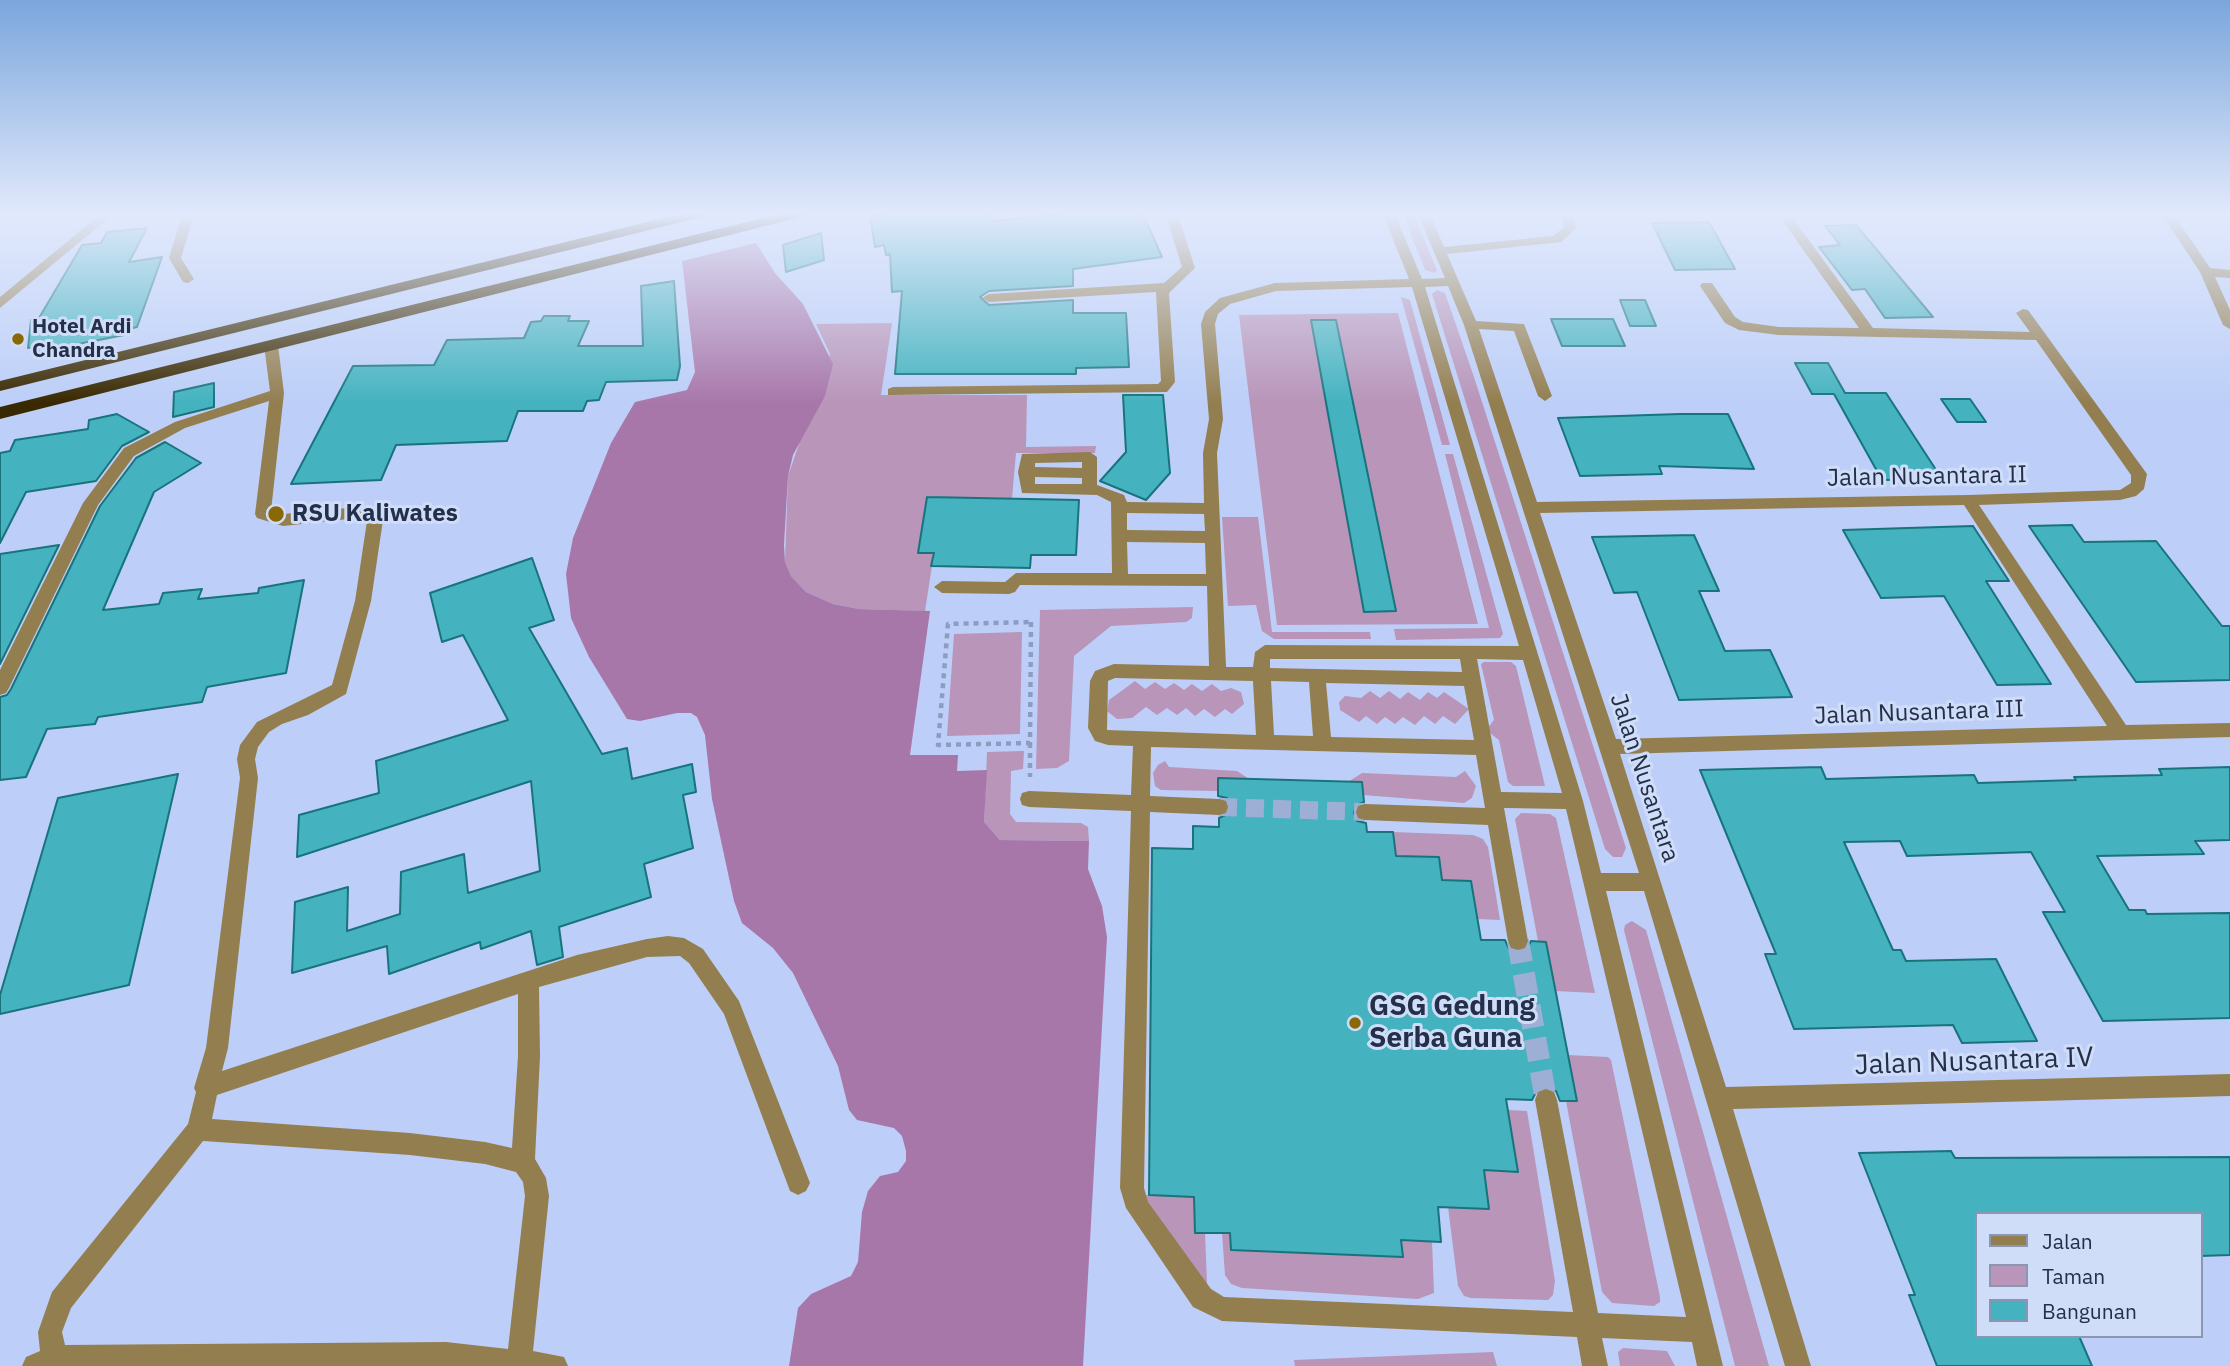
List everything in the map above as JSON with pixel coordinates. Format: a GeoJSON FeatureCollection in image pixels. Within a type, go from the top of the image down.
{"type":"FeatureCollection","features":[{"type":"Feature","properties":{"kind":"highway"},"geometry":{"type":"LineString","coordinates":[[0,386],[446,276]]}},
{"type":"Feature","properties":{"kind":"highway"},"geometry":{"type":"LineString","coordinates":[[462,276],[468,296]]}},
{"type":"Feature","properties":{"kind":"highway"},"geometry":{"type":"LineString","coordinates":[[0,413],[549,276]]}},
{"type":"Feature","properties":{"kind":"street"},"geometry":{"type":"LineString","coordinates":[[0,303],[33,276]]}},
{"type":"Feature","properties":{"kind":"street"},"geometry":{"type":"LineString","coordinates":[[989,298],[1165,287],[1183,276]]}},
{"type":"Feature","properties":{"kind":"street"},"geometry":{"type":"LineString","coordinates":[[1414,276],[1574,801],[1710,1366]]}},
{"type":"Feature","properties":{"kind":"street","name":"Jalan Nusantara"},"geometry":{"type":"LineString","coordinates":[[1451,276],[1471,326],[1652,882],[1798,1366]]}},
{"type":"Feature","properties":{"kind":"street"},"geometry":{"type":"LineString","coordinates":[[1828,276],[1868,332]]}},
{"type":"Feature","properties":{"kind":"street"},"geometry":{"type":"LineString","coordinates":[[2208,276],[2230,326]]}},
{"type":"Feature","properties":{"kind":"street"},"geometry":{"type":"LineString","coordinates":[[1218,674],[1210,443],[1216,419],[1209,324],[1216,306],[1275,287],[1454,282]]}},
{"type":"Feature","properties":{"kind":"street"},"geometry":{"type":"LineString","coordinates":[[1707,286],[1730,320],[1739,326],[1779,331],[2040,336]]}},
{"type":"Feature","properties":{"kind":"street"},"geometry":{"type":"LineString","coordinates":[[893,392],[1162,389],[1168,382],[1162,298],[1165,287]]}},
{"type":"Feature","properties":{"kind":"street"},"geometry":{"type":"LineString","coordinates":[[2023,313],[2040,336]]}},
{"type":"Feature","properties":{"kind":"street"},"geometry":{"type":"LineString","coordinates":[[1471,326],[1508,324],[1519,327],[1545,396]]}},
{"type":"Feature","properties":{"kind":"street","name":"Jalan Nusantara II"},"geometry":{"type":"LineString","coordinates":[[1531,508],[2120,495],[2140,485],[2138,474],[2040,336]]}},
{"type":"Feature","properties":{"kind":"street"},"geometry":{"type":"LineString","coordinates":[[271,345],[277,393],[263,514],[283,520],[359,512],[375,520],[363,601],[343,685],[330,697],[263,727],[249,745],[246,759],[249,778],[217,1048],[205,1088],[198,1129],[61,1301],[50,1332],[45,1362],[446,1355],[555,1366]]}},
{"type":"Feature","properties":{"kind":"street"},"geometry":{"type":"LineString","coordinates":[[0,688],[91,503],[129,452],[180,425],[277,393]]}},
{"type":"Feature","properties":{"kind":"street"},"geometry":{"type":"LineString","coordinates":[[1089,490],[1091,459],[1088,457],[1030,456],[1025,487],[1028,489],[1102,491],[1117,498],[1121,507],[1121,580]]}},
{"type":"Feature","properties":{"kind":"street"},"geometry":{"type":"LineString","coordinates":[[1968,500],[2121,732]]}},
{"type":"Feature","properties":{"kind":"street"},"geometry":{"type":"LineString","coordinates":[[1121,507],[1212,509]]}},
{"type":"Feature","properties":{"kind":"street"},"geometry":{"type":"LineString","coordinates":[[1121,536],[1214,537]]}},
{"type":"Feature","properties":{"kind":"street"},"geometry":{"type":"LineString","coordinates":[[942,587],[1009,588],[1016,579],[1215,580]]}},
{"type":"Feature","properties":{"kind":"street"},"geometry":{"type":"LineString","coordinates":[[1265,742],[1261,657],[1268,651],[1529,653]]}},
{"type":"Feature","properties":{"kind":"street"},"geometry":{"type":"LineString","coordinates":[[1467,652],[1518,941]]}},
{"type":"Feature","properties":{"kind":"street"},"geometry":{"type":"LineString","coordinates":[[1472,679],[1114,671],[1101,676],[1098,733],[1108,738],[1484,748]]}},
{"type":"Feature","properties":{"kind":"street"},"geometry":{"type":"LineString","coordinates":[[1317,675],[1322,743]]}},
{"type":"Feature","properties":{"kind":"street","name":"Jalan Nusantara III"},"geometry":{"type":"LineString","coordinates":[[1609,747],[2230,730]]}},
{"type":"Feature","properties":{"kind":"street"},"geometry":{"type":"LineString","coordinates":[[1142,738],[1132,1188],[1138,1208],[1193,1289],[1211,1306],[1222,1309],[1702,1330]]}},
{"type":"Feature","properties":{"kind":"street"},"geometry":{"type":"LineString","coordinates":[[1030,799],[1219,807]]}},
{"type":"Feature","properties":{"kind":"street"},"geometry":{"type":"LineString","coordinates":[[1365,812],[1495,808],[1574,801]]}},
{"type":"Feature","properties":{"kind":"street"},"geometry":{"type":"LineString","coordinates":[[1595,882],[1652,882]]}},
{"type":"Feature","properties":{"kind":"street"},"geometry":{"type":"LineString","coordinates":[[205,1088],[577,965],[658,947],[684,947],[696,956],[732,1008],[798,1183]]}},
{"type":"Feature","properties":{"kind":"street"},"geometry":{"type":"LineString","coordinates":[[519,1362],[537,1196],[534,1178],[523,1162],[529,1056],[528,982]]}},
{"type":"Feature","properties":{"kind":"street","name":"Jalan Nusantara IV"},"geometry":{"type":"LineString","coordinates":[[1719,1098],[2230,1085]]}},
{"type":"Feature","properties":{"kind":"street"},"geometry":{"type":"LineString","coordinates":[[1546,1100],[1595,1366]]}},
{"type":"Feature","properties":{"kind":"street"},"geometry":{"type":"LineString","coordinates":[[198,1129],[410,1144],[485,1153],[523,1162]]}},
{"type":"Feature","properties":{"kind":"path"},"geometry":{"type":"LineString","coordinates":[[1030,743],[938,745],[948,624],[1031,622],[1030,799]]}},
{"type":"Feature","properties":{"kind":"green space"},"geometry":{"type":"Polygon","coordinates":[[[1437,290],[1445,293],[1473,374],[1626,848],[1622,857],[1613,857],[1605,849],[1432,294],[1437,290]]]}},
{"type":"Feature","properties":{"kind":"green space"},"geometry":{"type":"Polygon","coordinates":[[[1401,297],[1410,300],[1450,445],[1442,445],[1401,297]]]}},
{"type":"Feature","properties":{"kind":"green space"},"geometry":{"type":"Polygon","coordinates":[[[1398,313],[1478,624],[1277,625],[1239,315],[1398,313]]]}},
{"type":"Feature","properties":{"kind":"green space"},"geometry":{"type":"Polygon","coordinates":[[[892,323],[881,395],[1027,395],[1026,447],[1096,446],[1095,453],[1016,453],[1012,498],[927,497],[918,553],[934,553],[925,611],[859,609],[833,604],[806,592],[791,576],[785,562],[788,476],[830,354],[816,324],[892,323]]]}},
{"type":"Feature","properties":{"kind":"green space"},"geometry":{"type":"Polygon","coordinates":[[[1445,454],[1453,454],[1503,634],[1500,638],[1396,640],[1394,629],[1489,628],[1445,454]]]}},
{"type":"Feature","properties":{"kind":"green space"},"geometry":{"type":"Polygon","coordinates":[[[1222,517],[1258,517],[1272,632],[1370,632],[1371,639],[1274,639],[1262,631],[1256,605],[1228,606],[1222,517]]]}},
{"type":"Feature","properties":{"kind":"green space"},"geometry":{"type":"Polygon","coordinates":[[[1193,607],[1192,618],[1186,622],[1111,626],[1074,656],[1069,761],[1057,768],[1036,769],[1040,610],[1193,607]]]}},
{"type":"Feature","properties":{"kind":"green space"},"geometry":{"type":"Polygon","coordinates":[[[1022,632],[1020,734],[947,736],[954,634],[1022,632]]]}},
{"type":"Feature","properties":{"kind":"green space"},"geometry":{"type":"Polygon","coordinates":[[[1511,662],[1516,666],[1545,786],[1513,786],[1508,782],[1499,740],[1486,730],[1494,720],[1481,664],[1511,662]]]}},
{"type":"Feature","properties":{"kind":"green space"},"geometry":{"type":"Polygon","coordinates":[[[1135,681],[1145,689],[1155,682],[1165,689],[1174,683],[1184,690],[1192,684],[1202,691],[1212,684],[1221,691],[1231,688],[1241,692],[1244,704],[1232,714],[1225,709],[1215,717],[1204,709],[1195,716],[1186,708],[1177,715],[1167,708],[1157,715],[1146,707],[1132,718],[1117,719],[1107,711],[1109,700],[1135,681]]]}},
{"type":"Feature","properties":{"kind":"green space"},"geometry":{"type":"Polygon","coordinates":[[[1370,691],[1380,698],[1389,691],[1400,699],[1408,692],[1420,700],[1428,692],[1437,698],[1444,692],[1469,709],[1455,724],[1443,716],[1435,724],[1424,716],[1415,725],[1403,717],[1395,724],[1385,717],[1377,724],[1366,716],[1359,722],[1340,710],[1339,702],[1345,696],[1361,698],[1370,691]]]}},
{"type":"Feature","properties":{"kind":"green space"},"geometry":{"type":"Polygon","coordinates":[[[1024,751],[1023,769],[1011,771],[1010,814],[1016,822],[1081,823],[1088,827],[1089,841],[1000,840],[984,822],[987,752],[1024,751]]]}},
{"type":"Feature","properties":{"kind":"green space"},"geometry":{"type":"Polygon","coordinates":[[[1165,761],[1169,767],[1237,771],[1249,779],[1219,778],[1218,791],[1161,790],[1155,786],[1153,773],[1158,765],[1165,761]]]}},
{"type":"Feature","properties":{"kind":"green space"},"geometry":{"type":"Polygon","coordinates":[[[1465,771],[1476,786],[1472,798],[1464,803],[1363,795],[1348,782],[1362,773],[1456,777],[1465,771]]]}},
{"type":"Feature","properties":{"kind":"green space"},"geometry":{"type":"Polygon","coordinates":[[[1521,813],[1550,814],[1556,818],[1595,993],[1555,991],[1546,942],[1538,941],[1515,819],[1521,813]]]}},
{"type":"Feature","properties":{"kind":"green space"},"geometry":{"type":"Polygon","coordinates":[[[1393,832],[1473,835],[1483,839],[1488,847],[1500,920],[1478,919],[1471,881],[1442,880],[1439,857],[1396,856],[1393,832]]]}},
{"type":"Feature","properties":{"kind":"green space"},"geometry":{"type":"Polygon","coordinates":[[[1632,921],[1646,930],[1769,1366],[1735,1366],[1624,930],[1625,925],[1632,921]]]}},
{"type":"Feature","properties":{"kind":"green space"},"geometry":{"type":"Polygon","coordinates":[[[1568,1055],[1608,1057],[1611,1060],[1660,1297],[1660,1302],[1654,1306],[1612,1303],[1602,1292],[1566,1101],[1577,1101],[1568,1055]]]}},
{"type":"Feature","properties":{"kind":"green space"},"geometry":{"type":"Polygon","coordinates":[[[1508,1110],[1527,1111],[1555,1281],[1553,1295],[1548,1300],[1471,1298],[1464,1296],[1458,1286],[1448,1207],[1489,1208],[1484,1170],[1518,1171],[1508,1110]]]}},
{"type":"Feature","properties":{"kind":"green space"},"geometry":{"type":"Polygon","coordinates":[[[1144,1195],[1194,1197],[1195,1232],[1205,1233],[1207,1283],[1204,1283],[1155,1220],[1144,1195]]]}},
{"type":"Feature","properties":{"kind":"green space"},"geometry":{"type":"Polygon","coordinates":[[[1222,1233],[1230,1234],[1231,1250],[1402,1257],[1401,1240],[1432,1241],[1434,1293],[1418,1299],[1242,1288],[1231,1284],[1225,1275],[1222,1233]]]}},
{"type":"Feature","properties":{"kind":"green space"},"geometry":{"type":"Polygon","coordinates":[[[1623,1348],[1667,1351],[1675,1366],[1620,1366],[1618,1352],[1623,1348]]]}},
{"type":"Feature","properties":{"kind":"green space"},"geometry":{"type":"Polygon","coordinates":[[[1493,1352],[1497,1366],[1295,1366],[1294,1360],[1493,1352]]]}},
{"type":"Feature","properties":{"kind":"shaded area"},"geometry":{"type":"Polygon","coordinates":[[[684,276],[777,276],[803,304],[833,364],[825,396],[793,455],[788,476],[784,545],[785,562],[791,576],[806,592],[833,604],[859,609],[930,611],[910,755],[958,755],[957,771],[987,770],[984,822],[1000,840],[1089,841],[1088,869],[1102,906],[1107,937],[1083,1366],[789,1366],[798,1308],[811,1294],[851,1276],[858,1262],[862,1212],[868,1191],[880,1176],[898,1172],[906,1161],[902,1136],[894,1128],[857,1120],[849,1110],[838,1066],[793,973],[773,948],[742,923],[734,901],[712,799],[705,735],[697,717],[691,713],[677,713],[640,721],[627,719],[589,657],[571,618],[566,574],[573,538],[611,443],[635,402],[687,390],[695,372],[684,276]]]}},
{"type":"Feature","properties":{"kind":"building"},"geometry":{"type":"Polygon","coordinates":[[[64,276],[155,276],[137,327],[125,330],[124,335],[33,353],[33,347],[28,348],[31,320],[39,318],[64,276]]]}},
{"type":"Feature","properties":{"kind":"building"},"geometry":{"type":"Polygon","coordinates":[[[891,276],[1073,276],[1073,286],[989,291],[980,297],[989,305],[1073,300],[1073,313],[1126,313],[1129,367],[1076,368],[1076,374],[895,374],[902,291],[892,292],[891,276]]]}},
{"type":"Feature","properties":{"kind":"building"},"geometry":{"type":"Polygon","coordinates":[[[1841,276],[1898,276],[1933,317],[1885,318],[1865,289],[1852,290],[1841,276]]]}},
{"type":"Feature","properties":{"kind":"building"},"geometry":{"type":"Polygon","coordinates":[[[674,281],[680,366],[677,380],[606,382],[599,400],[587,401],[583,411],[518,411],[507,441],[396,445],[381,480],[291,484],[353,366],[434,365],[447,340],[524,338],[531,322],[541,321],[544,316],[570,316],[568,321],[589,321],[578,346],[643,346],[641,286],[674,281]]]}},
{"type":"Feature","properties":{"kind":"building"},"geometry":{"type":"Polygon","coordinates":[[[1620,300],[1645,300],[1656,326],[1630,326],[1620,300]]]}},
{"type":"Feature","properties":{"kind":"building"},"geometry":{"type":"Polygon","coordinates":[[[1551,319],[1613,319],[1625,346],[1562,346],[1551,319]]]}},
{"type":"Feature","properties":{"kind":"building"},"geometry":{"type":"Polygon","coordinates":[[[1311,320],[1336,320],[1396,611],[1364,612],[1311,320]]]}},
{"type":"Feature","properties":{"kind":"building"},"geometry":{"type":"Polygon","coordinates":[[[1795,363],[1828,363],[1845,393],[1886,393],[1942,479],[1882,480],[1834,394],[1812,394],[1795,363]]]}},
{"type":"Feature","properties":{"kind":"building"},"geometry":{"type":"Polygon","coordinates":[[[214,383],[214,407],[173,417],[174,392],[214,383]]]}},
{"type":"Feature","properties":{"kind":"building"},"geometry":{"type":"Polygon","coordinates":[[[1123,395],[1163,395],[1170,473],[1146,500],[1100,481],[1126,452],[1123,395]]]}},
{"type":"Feature","properties":{"kind":"building"},"geometry":{"type":"Polygon","coordinates":[[[1941,399],[1970,399],[1986,422],[1957,422],[1941,399]]]}},
{"type":"Feature","properties":{"kind":"building"},"geometry":{"type":"Polygon","coordinates":[[[117,414],[149,432],[122,446],[96,481],[26,492],[0,543],[0,453],[10,451],[15,440],[88,429],[89,420],[117,414]]]}},
{"type":"Feature","properties":{"kind":"building"},"geometry":{"type":"Polygon","coordinates":[[[1728,414],[1754,469],[1659,466],[1662,474],[1580,476],[1558,418],[1728,414]]]}},
{"type":"Feature","properties":{"kind":"building"},"geometry":{"type":"Polygon","coordinates":[[[165,442],[201,463],[154,492],[103,610],[159,604],[163,593],[202,589],[198,599],[258,593],[259,588],[304,580],[286,673],[207,687],[202,702],[98,717],[95,724],[47,729],[26,777],[0,780],[0,697],[7,695],[11,689],[100,506],[136,458],[165,442]]]}},
{"type":"Feature","properties":{"kind":"building"},"geometry":{"type":"Polygon","coordinates":[[[927,497],[1079,500],[1076,555],[1031,555],[1030,568],[931,566],[934,553],[918,553],[927,497]]]}},
{"type":"Feature","properties":{"kind":"building"},"geometry":{"type":"Polygon","coordinates":[[[2072,525],[2084,542],[2156,541],[2222,626],[2230,626],[2230,680],[2136,682],[2029,526],[2072,525]]]}},
{"type":"Feature","properties":{"kind":"building"},"geometry":{"type":"Polygon","coordinates":[[[1973,526],[2009,581],[1986,581],[2051,684],[1997,685],[1944,596],[1881,598],[1843,530],[1973,526]]]}},
{"type":"Feature","properties":{"kind":"building"},"geometry":{"type":"Polygon","coordinates":[[[1694,535],[1719,591],[1699,591],[1725,651],[1770,650],[1792,697],[1679,700],[1637,592],[1614,593],[1592,537],[1694,535]]]}},
{"type":"Feature","properties":{"kind":"building"},"geometry":{"type":"Polygon","coordinates":[[[59,545],[0,664],[0,554],[59,545]]]}},
{"type":"Feature","properties":{"kind":"building"},"geometry":{"type":"Polygon","coordinates":[[[532,558],[554,620],[529,628],[602,754],[627,748],[632,779],[692,764],[696,792],[683,795],[693,848],[644,864],[651,897],[559,927],[563,957],[537,965],[531,931],[481,949],[480,942],[389,974],[387,946],[292,973],[295,902],[348,887],[347,931],[400,914],[401,872],[464,854],[468,893],[540,871],[531,781],[297,857],[299,815],[379,793],[376,761],[508,720],[463,635],[442,642],[430,593],[532,558]]]}},
{"type":"Feature","properties":{"kind":"building"},"geometry":{"type":"Polygon","coordinates":[[[1821,767],[1826,779],[1974,775],[1978,783],[2162,775],[2159,769],[2230,767],[2230,840],[2195,841],[2204,854],[2097,856],[2129,910],[2145,910],[2147,914],[2230,913],[2230,1018],[2103,1021],[2043,912],[2065,912],[2031,852],[1907,856],[1900,841],[1844,842],[1893,950],[1901,950],[1906,961],[1996,959],[2037,1041],[1962,1043],[1953,1025],[1794,1029],[1765,954],[1776,954],[1700,770],[1821,767]]]}},
{"type":"Feature","properties":{"kind":"building"},"geometry":{"type":"Polygon","coordinates":[[[178,774],[129,985],[0,1014],[0,995],[58,798],[178,774]]]}},
{"type":"Feature","properties":{"kind":"building","name":"GSG Gedung Serba Guna"},"geometry":{"type":"Polygon","coordinates":[[[1218,778],[1362,782],[1364,802],[1356,805],[1354,813],[1357,821],[1366,823],[1367,832],[1393,832],[1396,856],[1439,857],[1442,880],[1471,881],[1481,940],[1505,940],[1509,949],[1517,953],[1526,951],[1531,941],[1546,942],[1577,1101],[1560,1101],[1556,1091],[1547,1087],[1537,1090],[1532,1100],[1506,1099],[1518,1172],[1484,1170],[1489,1209],[1438,1207],[1441,1242],[1401,1240],[1403,1257],[1231,1250],[1230,1233],[1195,1233],[1194,1197],[1149,1195],[1152,848],[1193,849],[1193,826],[1219,827],[1219,818],[1228,814],[1230,806],[1227,798],[1218,796],[1218,778]]]}},
{"type":"Feature","properties":{"kind":"building"},"geometry":{"type":"Polygon","coordinates":[[[1951,1151],[1955,1158],[2230,1157],[2230,1255],[2202,1256],[2202,1212],[1974,1212],[1974,1338],[2080,1338],[2092,1366],[1937,1366],[1909,1295],[1915,1295],[1859,1153],[1951,1151]]]}},
{"type":"Feature","properties":{"kind":"tunnel"},"geometry":{"type":"LineString","coordinates":[[1219,807],[1365,812]]}},
{"type":"Feature","properties":{"kind":"tunnel"},"geometry":{"type":"LineString","coordinates":[[1518,941],[1546,1100]]}},
{"type":"Feature","properties":{"kind":"place","name":"Hotel Ardi Chandra"},"geometry":{"type":"Point","coordinates":[18,339]}},
{"type":"Feature","properties":{"kind":"place","name":"RSU Kaliwates"},"geometry":{"type":"Point","coordinates":[276,514]}},
{"type":"Feature","properties":{"kind":"place","name":"GSG Gedung Serba Guna"},"geometry":{"type":"Point","coordinates":[1355,1023]}}]}
